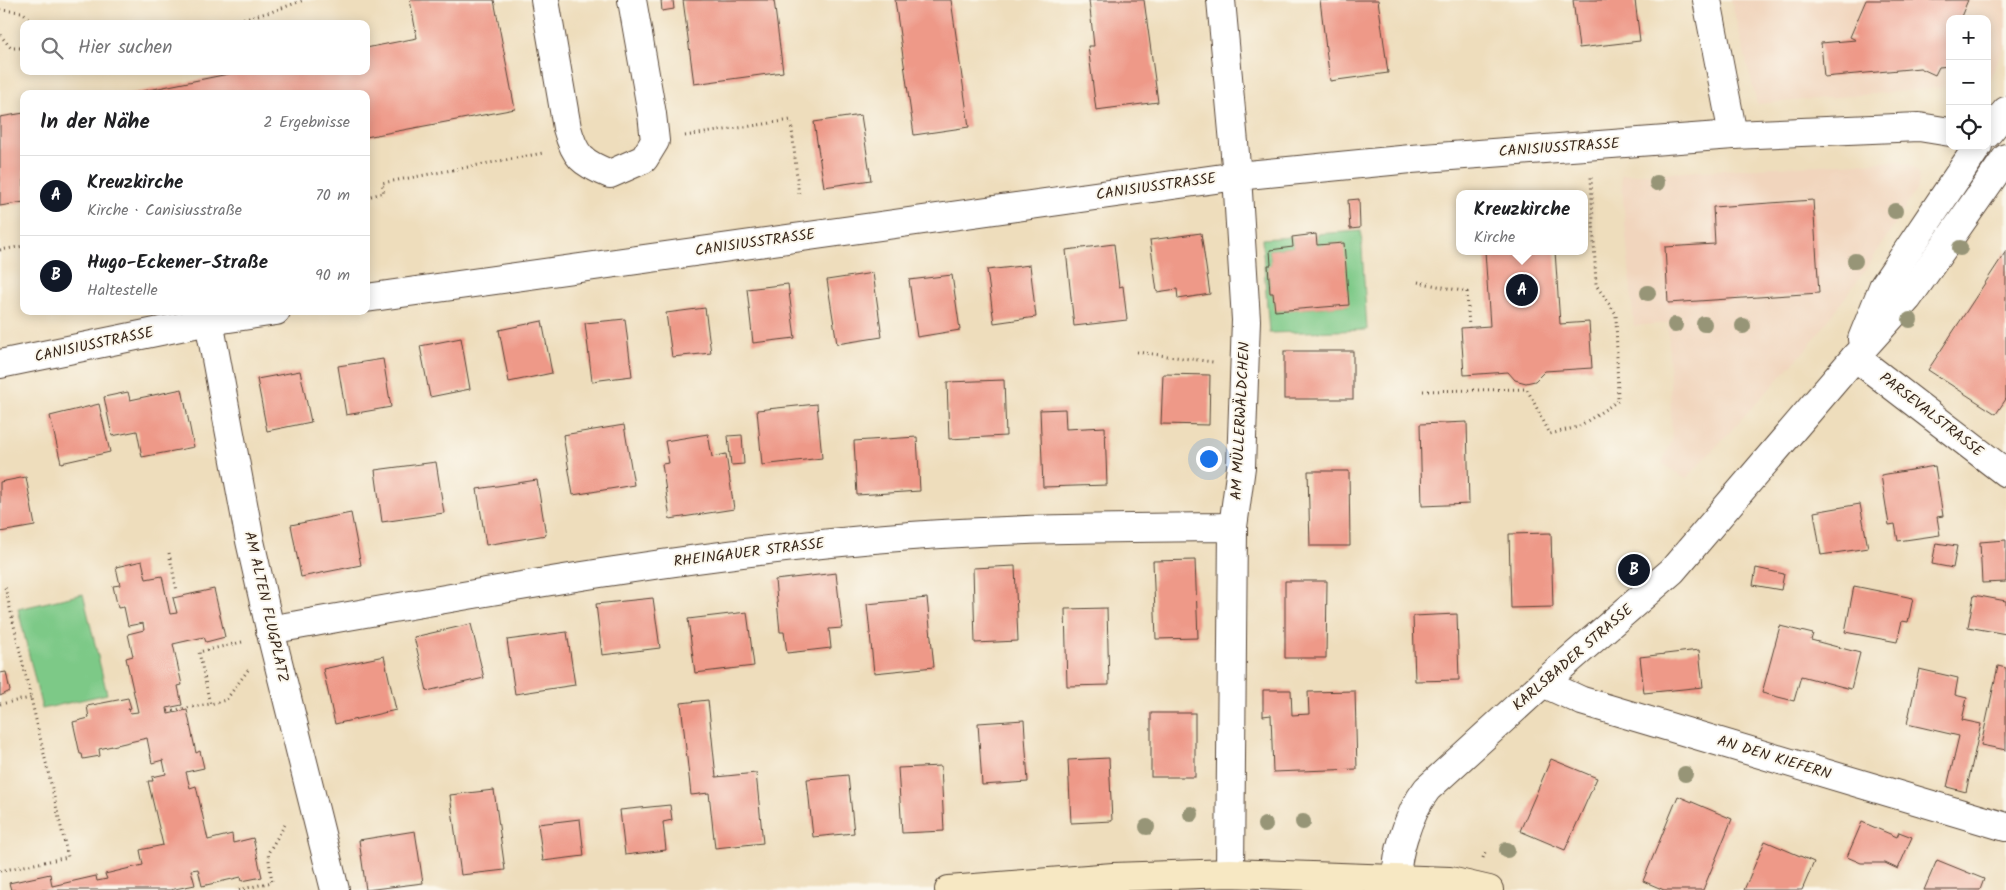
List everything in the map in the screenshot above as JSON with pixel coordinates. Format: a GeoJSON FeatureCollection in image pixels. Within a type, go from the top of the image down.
{"type":"FeatureCollection","features":[{"type":"Feature","properties":{"kind":"main road"},"geometry":{"type":"LineString","coordinates":[[950,890],[1112,877],[1230,873],[1397,885],[1450,881],[1489,890]]}},
{"type":"Feature","properties":{"kind":"street"},"geometry":{"type":"LineString","coordinates":[[545,0],[572,148],[588,165],[610,174],[628,168],[644,159],[655,141],[632,0]]}},
{"type":"Feature","properties":{"kind":"street","name":"AM MÜLLERWÄLDCHEN"},"geometry":{"type":"LineString","coordinates":[[1221,0],[1237,176],[1246,320],[1241,467],[1233,527],[1230,873]]}},
{"type":"Feature","properties":{"kind":"street"},"geometry":{"type":"LineString","coordinates":[[1707,0],[1733,135]]}},
{"type":"Feature","properties":{"kind":"street","name":"CANISIUSSTRASSE"},"geometry":{"type":"LineString","coordinates":[[370,297],[1237,176],[1411,159],[1733,135],[1919,127],[1946,131]]}},
{"type":"Feature","properties":{"kind":"street","name":"KARLSBADER STRASSE"},"geometry":{"type":"LineString","coordinates":[[1855,357],[1883,287],[1975,150]]}},
{"type":"Feature","properties":{"kind":"street"},"geometry":{"type":"LineString","coordinates":[[1991,150],[2006,157]]}},
{"type":"Feature","properties":{"kind":"street","name":"KARLSBADER STRASSE"},"geometry":{"type":"LineString","coordinates":[[1397,885],[1404,839],[1410,816],[1427,789],[1672,571],[1855,357],[1908,298],[2006,157]]}},
{"type":"Feature","properties":{"kind":"street","name":"CANISIUSSTRASSE"},"geometry":{"type":"LineString","coordinates":[[0,364],[209,321],[249,315]]}},
{"type":"Feature","properties":{"kind":"street","name":"AM ALTEN FLUGPLATZ"},"geometry":{"type":"LineString","coordinates":[[209,321],[250,541],[335,890]]}},
{"type":"Feature","properties":{"kind":"street","name":"PARSEVALSTRASSE"},"geometry":{"type":"LineString","coordinates":[[1855,357],[2006,473]]}},
{"type":"Feature","properties":{"kind":"street","name":"RHEINGAUER STRASSE"},"geometry":{"type":"LineString","coordinates":[[271,633],[535,583],[762,550],[911,536],[1054,528],[1233,527]]}},
{"type":"Feature","properties":{"kind":"street","name":"AN DEN KIEFERN"},"geometry":{"type":"LineString","coordinates":[[1544,684],[1582,701],[2006,828]]}},
{"type":"Feature","properties":{"kind":"path"},"geometry":{"type":"LineString","coordinates":[[236,20],[271,12],[304,0]]}},
{"type":"Feature","properties":{"kind":"path"},"geometry":{"type":"LineString","coordinates":[[0,10],[22,12],[32,20]]}},
{"type":"Feature","properties":{"kind":"path"},"geometry":{"type":"LineString","coordinates":[[0,35],[10,48],[20,48]]}},
{"type":"Feature","properties":{"kind":"path"},"geometry":{"type":"LineString","coordinates":[[655,141],[791,120],[798,196]]}},
{"type":"Feature","properties":{"kind":"path"},"geometry":{"type":"LineString","coordinates":[[1423,391],[1527,389],[1550,434],[1578,427],[1618,401],[1616,314],[1596,285],[1590,146]]}},
{"type":"Feature","properties":{"kind":"path"},"geometry":{"type":"LineString","coordinates":[[370,196],[384,193],[382,183],[572,148]]}},
{"type":"Feature","properties":{"kind":"path"},"geometry":{"type":"LineString","coordinates":[[0,250],[20,247]]}},
{"type":"Feature","properties":{"kind":"path"},"geometry":{"type":"LineString","coordinates":[[1418,282],[1467,292],[1469,328]]}},
{"type":"Feature","properties":{"kind":"path"},"geometry":{"type":"LineString","coordinates":[[1137,352],[1204,361],[1245,363]]}},
{"type":"Feature","properties":{"kind":"path"},"geometry":{"type":"LineString","coordinates":[[169,553],[177,591]]}},
{"type":"Feature","properties":{"kind":"path"},"geometry":{"type":"LineString","coordinates":[[0,871],[68,857],[5,588]]}},
{"type":"Feature","properties":{"kind":"path"},"geometry":{"type":"LineString","coordinates":[[210,704],[199,652],[271,633]]}},
{"type":"Feature","properties":{"kind":"path"},"geometry":{"type":"LineString","coordinates":[[168,711],[226,700],[250,668]]}},
{"type":"Feature","properties":{"kind":"path"},"geometry":{"type":"LineString","coordinates":[[0,704],[31,698]]}},
{"type":"Feature","properties":{"kind":"path"},"geometry":{"type":"LineString","coordinates":[[239,890],[272,882],[268,853],[286,823]]}},
{"type":"Feature","properties":{"kind":"shaded area"},"geometry":{"type":"Polygon","coordinates":[[[1731,0],[2006,0],[2006,43],[1991,77],[1991,15],[1946,15],[1946,87],[1757,104],[1731,0]]]}},
{"type":"Feature","properties":{"kind":"shaded area"},"geometry":{"type":"Polygon","coordinates":[[[1900,161],[1911,165],[1918,172],[1919,182],[1916,190],[1867,268],[1808,347],[1686,479],[1662,463],[1672,441],[1668,323],[1634,326],[1621,175],[1900,161]]]}},
{"type":"Feature","properties":{"kind":"shaded area"},"geometry":{"type":"Polygon","coordinates":[[[1232,887],[1288,890],[1152,890],[1232,887]]]}},
{"type":"Feature","properties":{"kind":"green space"},"geometry":{"type":"Polygon","coordinates":[[[1361,231],[1367,330],[1269,333],[1262,239],[1292,237],[1293,247],[1270,250],[1271,265],[1268,266],[1270,293],[1273,293],[1275,311],[1348,305],[1317,245],[1316,234],[1361,231]]]}},
{"type":"Feature","properties":{"kind":"green space"},"geometry":{"type":"Polygon","coordinates":[[[83,594],[107,694],[42,709],[18,609],[83,594]]]}},
{"type":"Feature","properties":{"kind":"building"},"geometry":{"type":"Polygon","coordinates":[[[410,0],[494,0],[515,109],[370,136],[370,90],[149,90],[223,75],[370,75],[370,47],[417,38],[410,0]]]}},
{"type":"Feature","properties":{"kind":"building"},"geometry":{"type":"Polygon","coordinates":[[[661,0],[673,0],[674,9],[662,11],[661,0]]]}},
{"type":"Feature","properties":{"kind":"building"},"geometry":{"type":"Polygon","coordinates":[[[683,0],[774,0],[783,72],[694,84],[683,0]]]}},
{"type":"Feature","properties":{"kind":"building"},"geometry":{"type":"Polygon","coordinates":[[[895,0],[951,0],[969,127],[914,135],[895,0]]]}},
{"type":"Feature","properties":{"kind":"building"},"geometry":{"type":"Polygon","coordinates":[[[1089,0],[1144,0],[1158,102],[1096,110],[1088,46],[1094,46],[1089,0]]]}},
{"type":"Feature","properties":{"kind":"building"},"geometry":{"type":"Polygon","coordinates":[[[1320,0],[1378,0],[1388,73],[1330,81],[1320,0]]]}},
{"type":"Feature","properties":{"kind":"building"},"geometry":{"type":"Polygon","coordinates":[[[1573,0],[1635,0],[1640,41],[1579,48],[1573,0]]]}},
{"type":"Feature","properties":{"kind":"building"},"geometry":{"type":"Polygon","coordinates":[[[1866,0],[1968,0],[1962,15],[1946,15],[1946,66],[1939,67],[1935,75],[1920,68],[1824,77],[1821,43],[1856,40],[1850,37],[1866,0]]]}},
{"type":"Feature","properties":{"kind":"building"},"geometry":{"type":"Polygon","coordinates":[[[20,114],[20,203],[0,206],[0,117],[20,114]]]}},
{"type":"Feature","properties":{"kind":"building"},"geometry":{"type":"Polygon","coordinates":[[[861,115],[871,180],[824,187],[814,122],[861,115]]]}},
{"type":"Feature","properties":{"kind":"building"},"geometry":{"type":"Polygon","coordinates":[[[1359,199],[1360,228],[1350,229],[1348,200],[1359,199]]]}},
{"type":"Feature","properties":{"kind":"building"},"geometry":{"type":"Polygon","coordinates":[[[1813,200],[1819,293],[1668,303],[1665,247],[1715,244],[1713,207],[1813,200]]]}},
{"type":"Feature","properties":{"kind":"building"},"geometry":{"type":"Polygon","coordinates":[[[1201,233],[1210,294],[1178,299],[1177,289],[1157,292],[1150,240],[1201,233]]]}},
{"type":"Feature","properties":{"kind":"building"},"geometry":{"type":"Polygon","coordinates":[[[1316,234],[1317,245],[1344,243],[1349,305],[1275,311],[1273,293],[1270,293],[1268,265],[1271,265],[1270,250],[1293,247],[1292,237],[1316,234]]]}},
{"type":"Feature","properties":{"kind":"building"},"geometry":{"type":"Polygon","coordinates":[[[1114,244],[1119,287],[1123,286],[1127,320],[1074,326],[1066,250],[1114,244]]]}},
{"type":"Feature","properties":{"kind":"building"},"geometry":{"type":"Polygon","coordinates":[[[2006,251],[2006,399],[1996,414],[1928,370],[2006,251]]]}},
{"type":"Feature","properties":{"kind":"building"},"geometry":{"type":"Polygon","coordinates":[[[1485,255],[1555,255],[1560,324],[1589,322],[1592,368],[1545,371],[1535,381],[1526,383],[1515,380],[1508,372],[1464,375],[1461,328],[1490,326],[1485,255]]]}},
{"type":"Feature","properties":{"kind":"building"},"geometry":{"type":"Polygon","coordinates":[[[1030,265],[1036,317],[994,323],[987,270],[1030,265]]]}},
{"type":"Feature","properties":{"kind":"building"},"geometry":{"type":"Polygon","coordinates":[[[873,273],[882,337],[837,344],[827,280],[873,273]]]}},
{"type":"Feature","properties":{"kind":"building"},"geometry":{"type":"Polygon","coordinates":[[[952,275],[960,330],[917,337],[909,280],[952,275]]]}},
{"type":"Feature","properties":{"kind":"building"},"geometry":{"type":"Polygon","coordinates":[[[788,284],[795,338],[753,343],[747,289],[788,284]]]}},
{"type":"Feature","properties":{"kind":"building"},"geometry":{"type":"Polygon","coordinates":[[[705,308],[711,353],[672,357],[666,313],[705,308]]]}},
{"type":"Feature","properties":{"kind":"building"},"geometry":{"type":"Polygon","coordinates":[[[625,319],[632,376],[592,381],[585,323],[625,319]]]}},
{"type":"Feature","properties":{"kind":"building"},"geometry":{"type":"Polygon","coordinates":[[[542,321],[552,373],[509,382],[499,330],[542,321]]]}},
{"type":"Feature","properties":{"kind":"building"},"geometry":{"type":"Polygon","coordinates":[[[461,338],[470,389],[430,397],[420,346],[461,338]]]}},
{"type":"Feature","properties":{"kind":"building"},"geometry":{"type":"Polygon","coordinates":[[[1284,351],[1353,351],[1353,399],[1284,399],[1284,351]]]}},
{"type":"Feature","properties":{"kind":"building"},"geometry":{"type":"Polygon","coordinates":[[[383,359],[391,407],[346,415],[338,366],[383,359]]]}},
{"type":"Feature","properties":{"kind":"building"},"geometry":{"type":"Polygon","coordinates":[[[300,371],[311,422],[267,431],[257,379],[300,371]]]}},
{"type":"Feature","properties":{"kind":"building"},"geometry":{"type":"Polygon","coordinates":[[[1163,374],[1210,375],[1209,425],[1161,424],[1163,374]]]}},
{"type":"Feature","properties":{"kind":"building"},"geometry":{"type":"Polygon","coordinates":[[[1004,380],[1006,436],[949,439],[947,382],[1004,380]]]}},
{"type":"Feature","properties":{"kind":"building"},"geometry":{"type":"Polygon","coordinates":[[[182,389],[194,447],[142,457],[137,431],[112,436],[104,397],[128,392],[130,400],[182,389]]]}},
{"type":"Feature","properties":{"kind":"building"},"geometry":{"type":"Polygon","coordinates":[[[99,404],[110,452],[61,463],[50,416],[99,404]]]}},
{"type":"Feature","properties":{"kind":"building"},"geometry":{"type":"Polygon","coordinates":[[[817,404],[822,458],[762,465],[757,410],[817,404]]]}},
{"type":"Feature","properties":{"kind":"building"},"geometry":{"type":"Polygon","coordinates":[[[1065,409],[1066,429],[1105,427],[1107,485],[1043,487],[1040,410],[1065,409]]]}},
{"type":"Feature","properties":{"kind":"building"},"geometry":{"type":"Polygon","coordinates":[[[1467,422],[1469,504],[1422,506],[1420,424],[1467,422]]]}},
{"type":"Feature","properties":{"kind":"building"},"geometry":{"type":"Polygon","coordinates":[[[624,425],[634,485],[573,495],[563,435],[624,425]]]}},
{"type":"Feature","properties":{"kind":"building"},"geometry":{"type":"Polygon","coordinates":[[[708,434],[712,457],[726,454],[734,509],[670,519],[662,464],[669,463],[665,441],[708,434]]]}},
{"type":"Feature","properties":{"kind":"building"},"geometry":{"type":"Polygon","coordinates":[[[742,435],[744,464],[731,465],[728,436],[742,435]]]}},
{"type":"Feature","properties":{"kind":"building"},"geometry":{"type":"Polygon","coordinates":[[[917,437],[920,491],[857,495],[854,441],[917,437]]]}},
{"type":"Feature","properties":{"kind":"building"},"geometry":{"type":"Polygon","coordinates":[[[436,462],[444,513],[382,522],[375,470],[436,462]]]}},
{"type":"Feature","properties":{"kind":"building"},"geometry":{"type":"Polygon","coordinates":[[[1935,466],[1943,516],[1937,517],[1940,535],[1898,541],[1895,524],[1889,525],[1881,475],[1935,466]]]}},
{"type":"Feature","properties":{"kind":"building"},"geometry":{"type":"Polygon","coordinates":[[[1308,471],[1349,471],[1350,546],[1310,546],[1308,471]]]}},
{"type":"Feature","properties":{"kind":"building"},"geometry":{"type":"Polygon","coordinates":[[[26,477],[35,526],[0,532],[0,482],[26,477]]]}},
{"type":"Feature","properties":{"kind":"building"},"geometry":{"type":"Polygon","coordinates":[[[537,480],[546,535],[486,545],[477,489],[537,480]]]}},
{"type":"Feature","properties":{"kind":"building"},"geometry":{"type":"Polygon","coordinates":[[[1860,504],[1868,548],[1821,555],[1814,512],[1860,504]]]}},
{"type":"Feature","properties":{"kind":"building"},"geometry":{"type":"Polygon","coordinates":[[[351,513],[361,565],[301,577],[291,525],[351,513]]]}},
{"type":"Feature","properties":{"kind":"building"},"geometry":{"type":"Polygon","coordinates":[[[1551,533],[1553,607],[1511,608],[1509,534],[1551,533]]]}},
{"type":"Feature","properties":{"kind":"building"},"geometry":{"type":"Polygon","coordinates":[[[2006,540],[2006,582],[1982,583],[1980,542],[2006,540]]]}},
{"type":"Feature","properties":{"kind":"building"},"geometry":{"type":"Polygon","coordinates":[[[1936,543],[1957,546],[1953,568],[1932,564],[1936,543]]]}},
{"type":"Feature","properties":{"kind":"building"},"geometry":{"type":"Polygon","coordinates":[[[1195,560],[1198,638],[1156,639],[1153,561],[1195,560]]]}},
{"type":"Feature","properties":{"kind":"building"},"geometry":{"type":"Polygon","coordinates":[[[142,561],[146,579],[162,576],[170,614],[177,613],[173,598],[214,589],[225,637],[206,642],[204,637],[173,644],[182,685],[178,686],[182,705],[167,708],[168,714],[187,710],[196,753],[200,751],[204,768],[186,772],[190,788],[196,786],[208,840],[232,834],[233,843],[253,838],[262,877],[242,881],[241,877],[202,886],[198,869],[191,870],[195,885],[170,890],[11,890],[9,883],[50,874],[52,886],[96,876],[97,881],[107,879],[105,874],[143,865],[140,850],[163,845],[148,781],[153,781],[152,777],[166,774],[163,760],[152,763],[147,738],[99,749],[100,756],[83,759],[82,754],[80,754],[73,722],[89,718],[87,706],[128,698],[131,708],[128,709],[130,713],[138,712],[126,658],[133,656],[128,634],[144,630],[143,623],[128,626],[124,607],[118,608],[113,586],[120,585],[116,567],[142,561]]]}},
{"type":"Feature","properties":{"kind":"building"},"geometry":{"type":"Polygon","coordinates":[[[1015,566],[1018,641],[975,643],[973,568],[1015,566]]]}},
{"type":"Feature","properties":{"kind":"building"},"geometry":{"type":"Polygon","coordinates":[[[1756,568],[1784,574],[1781,590],[1753,585],[1756,568]]]}},
{"type":"Feature","properties":{"kind":"building"},"geometry":{"type":"Polygon","coordinates":[[[836,573],[842,628],[829,629],[831,648],[787,653],[784,632],[780,632],[775,580],[836,573]]]}},
{"type":"Feature","properties":{"kind":"building"},"geometry":{"type":"Polygon","coordinates":[[[1285,581],[1327,581],[1326,658],[1285,658],[1285,581]]]}},
{"type":"Feature","properties":{"kind":"building"},"geometry":{"type":"Polygon","coordinates":[[[1854,586],[1913,598],[1908,622],[1902,621],[1897,642],[1845,632],[1854,586]]]}},
{"type":"Feature","properties":{"kind":"building"},"geometry":{"type":"Polygon","coordinates":[[[1974,595],[2006,601],[2006,634],[1968,627],[1974,595]]]}},
{"type":"Feature","properties":{"kind":"building"},"geometry":{"type":"Polygon","coordinates":[[[653,598],[660,648],[602,655],[596,604],[653,598]]]}},
{"type":"Feature","properties":{"kind":"building"},"geometry":{"type":"Polygon","coordinates":[[[927,598],[934,667],[874,673],[867,604],[927,598]]]}},
{"type":"Feature","properties":{"kind":"building"},"geometry":{"type":"Polygon","coordinates":[[[1107,608],[1109,685],[1067,686],[1065,609],[1107,608]]]}},
{"type":"Feature","properties":{"kind":"building"},"geometry":{"type":"Polygon","coordinates":[[[747,612],[754,666],[695,673],[688,619],[747,612]]]}},
{"type":"Feature","properties":{"kind":"building"},"geometry":{"type":"Polygon","coordinates":[[[1457,614],[1459,680],[1415,681],[1413,616],[1457,614]]]}},
{"type":"Feature","properties":{"kind":"building"},"geometry":{"type":"Polygon","coordinates":[[[471,624],[484,678],[427,691],[414,637],[471,624]]]}},
{"type":"Feature","properties":{"kind":"building"},"geometry":{"type":"Polygon","coordinates":[[[1780,626],[1813,634],[1811,640],[1860,653],[1851,689],[1801,676],[1794,701],[1762,693],[1780,626]]]}},
{"type":"Feature","properties":{"kind":"building"},"geometry":{"type":"Polygon","coordinates":[[[567,632],[575,685],[515,694],[507,640],[567,632]]]}},
{"type":"Feature","properties":{"kind":"building"},"geometry":{"type":"Polygon","coordinates":[[[1699,650],[1703,687],[1644,693],[1640,657],[1699,650]]]}},
{"type":"Feature","properties":{"kind":"building"},"geometry":{"type":"Polygon","coordinates":[[[384,656],[396,710],[335,724],[323,669],[384,656]]]}},
{"type":"Feature","properties":{"kind":"building"},"geometry":{"type":"Polygon","coordinates":[[[1998,666],[2006,668],[2006,750],[1981,745],[1998,666]]]}},
{"type":"Feature","properties":{"kind":"building"},"geometry":{"type":"Polygon","coordinates":[[[1919,669],[1958,678],[1955,695],[1967,698],[1962,720],[1981,724],[1966,792],[1947,787],[1959,736],[1907,724],[1919,669]]]}},
{"type":"Feature","properties":{"kind":"building"},"geometry":{"type":"Polygon","coordinates":[[[6,672],[10,691],[0,696],[0,673],[6,672]]]}},
{"type":"Feature","properties":{"kind":"building"},"geometry":{"type":"Polygon","coordinates":[[[1263,690],[1291,690],[1292,715],[1309,714],[1308,692],[1355,691],[1357,769],[1273,772],[1271,715],[1263,716],[1263,690]]]}},
{"type":"Feature","properties":{"kind":"building"},"geometry":{"type":"Polygon","coordinates":[[[708,700],[716,777],[756,773],[763,843],[715,848],[709,793],[691,795],[681,703],[708,700]]]}},
{"type":"Feature","properties":{"kind":"building"},"geometry":{"type":"Polygon","coordinates":[[[1151,713],[1195,713],[1195,777],[1151,777],[1151,713]]]}},
{"type":"Feature","properties":{"kind":"building"},"geometry":{"type":"Polygon","coordinates":[[[1024,720],[1028,782],[982,785],[978,723],[1024,720]]]}},
{"type":"Feature","properties":{"kind":"building"},"geometry":{"type":"Polygon","coordinates":[[[1109,758],[1112,821],[1071,823],[1068,760],[1109,758]]]}},
{"type":"Feature","properties":{"kind":"building"},"geometry":{"type":"Polygon","coordinates":[[[1551,759],[1597,778],[1565,850],[1520,831],[1551,759]]]}},
{"type":"Feature","properties":{"kind":"building"},"geometry":{"type":"Polygon","coordinates":[[[941,766],[944,831],[902,833],[898,768],[941,766]]]}},
{"type":"Feature","properties":{"kind":"building"},"geometry":{"type":"Polygon","coordinates":[[[848,775],[854,833],[813,837],[807,779],[848,775]]]}},
{"type":"Feature","properties":{"kind":"building"},"geometry":{"type":"Polygon","coordinates":[[[494,790],[505,870],[461,875],[450,795],[494,790]]]}},
{"type":"Feature","properties":{"kind":"building"},"geometry":{"type":"Polygon","coordinates":[[[1678,796],[1732,819],[1703,890],[1664,890],[1643,881],[1678,796]]]}},
{"type":"Feature","properties":{"kind":"building"},"geometry":{"type":"Polygon","coordinates":[[[670,805],[672,820],[663,822],[666,850],[625,855],[620,810],[670,805]]]}},
{"type":"Feature","properties":{"kind":"building"},"geometry":{"type":"Polygon","coordinates":[[[580,819],[584,856],[543,861],[538,824],[580,819]]]}},
{"type":"Feature","properties":{"kind":"building"},"geometry":{"type":"Polygon","coordinates":[[[1862,822],[1897,837],[1899,832],[1912,837],[1898,869],[1885,863],[1861,863],[1847,857],[1862,822]]]}},
{"type":"Feature","properties":{"kind":"building"},"geometry":{"type":"Polygon","coordinates":[[[415,831],[423,883],[366,890],[359,840],[415,831]]]}},
{"type":"Feature","properties":{"kind":"building"},"geometry":{"type":"Polygon","coordinates":[[[1765,841],[1814,862],[1802,890],[1744,890],[1765,841]]]}},
{"type":"Feature","properties":{"kind":"building"},"geometry":{"type":"Polygon","coordinates":[[[1937,860],[1984,879],[1980,890],[1924,890],[1937,860]]]}},
{"type":"Feature","properties":{"kind":"place","name":"Kreuzkirche"},"geometry":{"type":"Point","coordinates":[1522,290]}},
{"type":"Feature","properties":{"kind":"place","name":"Hugo-Eckener-Straße"},"geometry":{"type":"Point","coordinates":[1634,570]}}]}
